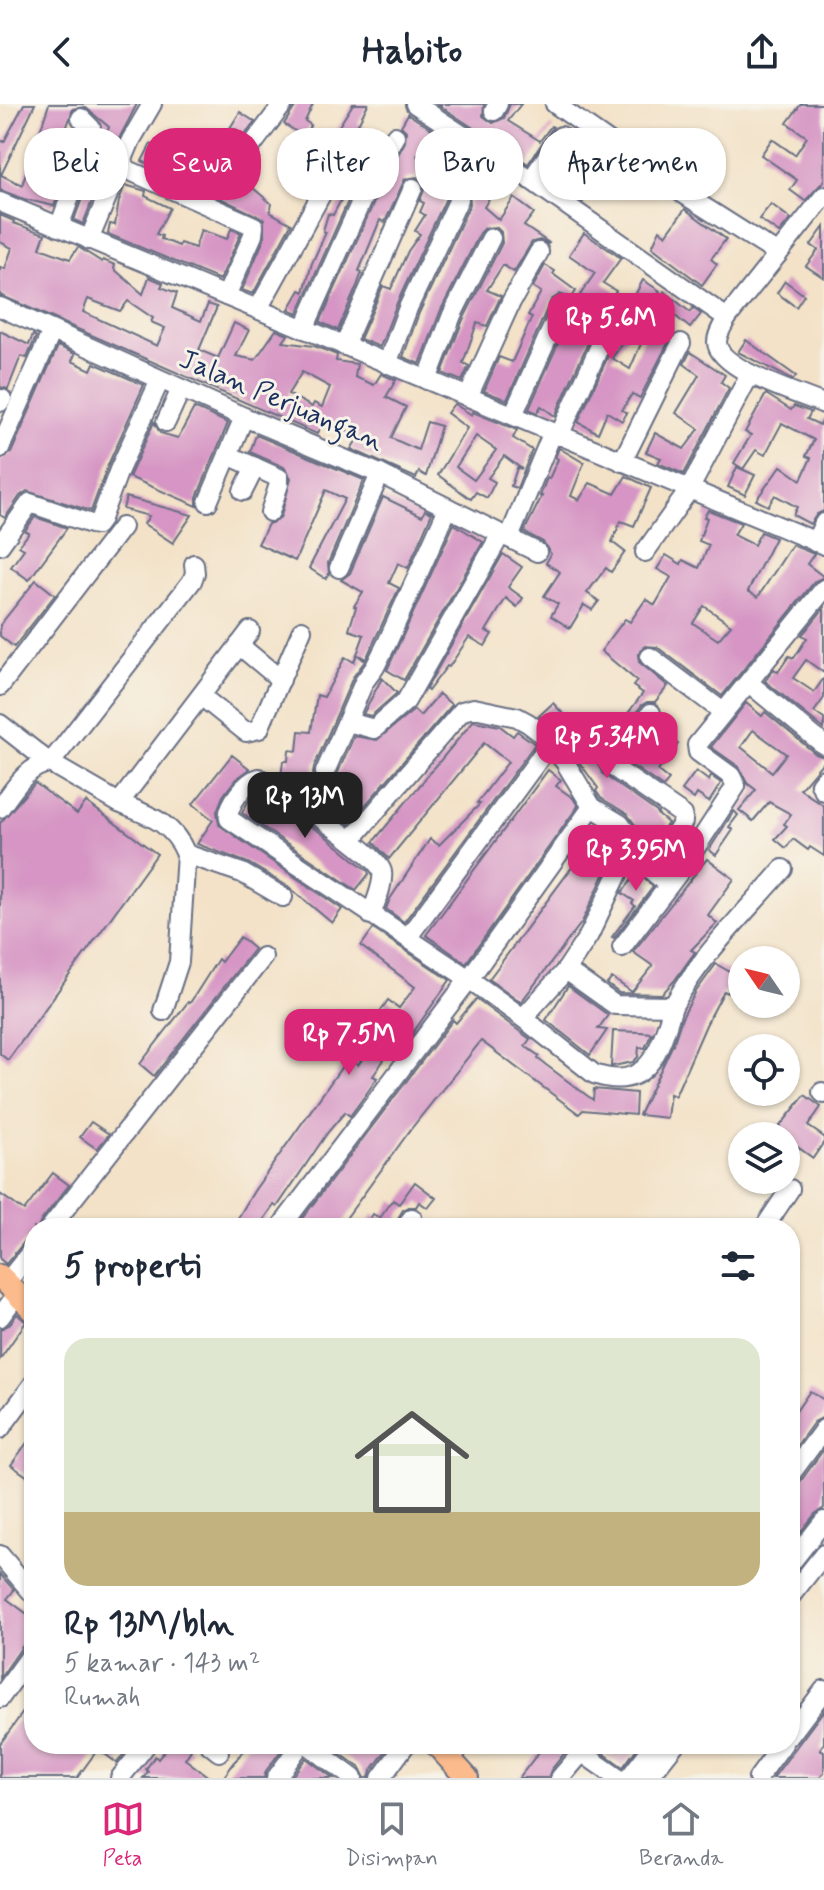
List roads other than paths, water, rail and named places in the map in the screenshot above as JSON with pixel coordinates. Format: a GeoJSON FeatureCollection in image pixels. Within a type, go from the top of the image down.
{"type":"FeatureCollection","features":[{"type":"Feature","properties":{"kind":"main road"},"geometry":{"type":"LineString","coordinates":[[8,1283],[24,1300]]}},
{"type":"Feature","properties":{"kind":"main road"},"geometry":{"type":"LineString","coordinates":[[452,1754],[467,1778]]}},
{"type":"Feature","properties":{"kind":"street"},"geometry":{"type":"LineString","coordinates":[[128,146],[152,104]]}},
{"type":"Feature","properties":{"kind":"street"},"geometry":{"type":"LineString","coordinates":[[261,133],[283,104]]}},
{"type":"Feature","properties":{"kind":"street"},"geometry":{"type":"LineString","coordinates":[[415,104],[531,180],[727,318]]}},
{"type":"Feature","properties":{"kind":"street"},"geometry":{"type":"LineString","coordinates":[[555,104],[682,193],[778,254]]}},
{"type":"Feature","properties":{"kind":"street"},"geometry":{"type":"LineString","coordinates":[[59,227],[92,137],[91,128],[81,118]]}},
{"type":"Feature","properties":{"kind":"street"},"geometry":{"type":"LineString","coordinates":[[531,180],[539,168]]}},
{"type":"Feature","properties":{"kind":"street"},"geometry":{"type":"LineString","coordinates":[[128,170],[254,226],[253,235],[226,296]]}},
{"type":"Feature","properties":{"kind":"street"},"geometry":{"type":"LineString","coordinates":[[344,346],[413,188]]}},
{"type":"Feature","properties":{"kind":"street"},"geometry":{"type":"LineString","coordinates":[[824,196],[727,318],[717,342],[720,352],[731,363],[750,374],[824,404]]}},
{"type":"Feature","properties":{"kind":"street"},"geometry":{"type":"LineString","coordinates":[[89,240],[105,200]]}},
{"type":"Feature","properties":{"kind":"street"},"geometry":{"type":"LineString","coordinates":[[258,309],[318,200]]}},
{"type":"Feature","properties":{"kind":"street"},"geometry":{"type":"LineString","coordinates":[[304,329],[362,200]]}},
{"type":"Feature","properties":{"kind":"street"},"geometry":{"type":"LineString","coordinates":[[387,364],[408,308],[459,200]]}},
{"type":"Feature","properties":{"kind":"street"},"geometry":{"type":"LineString","coordinates":[[0,202],[820,543],[824,523]]}},
{"type":"Feature","properties":{"kind":"street"},"geometry":{"type":"LineString","coordinates":[[427,380],[452,315],[491,238]]}},
{"type":"Feature","properties":{"kind":"street"},"geometry":{"type":"LineString","coordinates":[[468,397],[511,302],[539,252]]}},
{"type":"Feature","properties":{"kind":"street"},"geometry":{"type":"LineString","coordinates":[[513,415],[562,306]]}},
{"type":"Feature","properties":{"kind":"street","name":"Jalan Perjuangan"},"geometry":{"type":"LineString","coordinates":[[0,307],[244,417],[380,474],[537,552]]}},
{"type":"Feature","properties":{"kind":"street"},"geometry":{"type":"LineString","coordinates":[[1,445],[52,331]]}},
{"type":"Feature","properties":{"kind":"street"},"geometry":{"type":"LineString","coordinates":[[348,722],[374,729],[406,701],[505,536],[603,339]]}},
{"type":"Feature","properties":{"kind":"street"},"geometry":{"type":"LineString","coordinates":[[622,462],[681,343]]}},
{"type":"Feature","properties":{"kind":"street"},"geometry":{"type":"LineString","coordinates":[[645,552],[689,490],[750,374]]}},
{"type":"Feature","properties":{"kind":"street"},"geometry":{"type":"LineString","coordinates":[[0,545],[30,503],[97,525],[160,380]]}},
{"type":"Feature","properties":{"kind":"street"},"geometry":{"type":"LineString","coordinates":[[166,422],[181,389]]}},
{"type":"Feature","properties":{"kind":"street"},"geometry":{"type":"LineString","coordinates":[[208,502],[244,417]]}},
{"type":"Feature","properties":{"kind":"street"},"geometry":{"type":"LineString","coordinates":[[228,455],[279,479],[270,512]]}},
{"type":"Feature","properties":{"kind":"street"},"geometry":{"type":"LineString","coordinates":[[243,491],[255,467]]}},
{"type":"Feature","properties":{"kind":"street"},"geometry":{"type":"LineString","coordinates":[[339,568],[380,474]]}},
{"type":"Feature","properties":{"kind":"street"},"geometry":{"type":"LineString","coordinates":[[325,772],[364,682],[387,643],[448,508]]}},
{"type":"Feature","properties":{"kind":"street"},"geometry":{"type":"LineString","coordinates":[[0,686],[122,527]]}},
{"type":"Feature","properties":{"kind":"street"},"geometry":{"type":"LineString","coordinates":[[0,808],[24,777],[35,768],[50,763],[192,581],[194,564]]}},
{"type":"Feature","properties":{"kind":"street"},"geometry":{"type":"LineString","coordinates":[[622,947],[669,885],[736,786],[731,776],[698,752],[697,745],[824,589]]}},
{"type":"Feature","properties":{"kind":"street"},"geometry":{"type":"LineString","coordinates":[[201,696],[246,732],[254,732],[264,721],[302,630]]}},
{"type":"Feature","properties":{"kind":"street"},"geometry":{"type":"LineString","coordinates":[[119,803],[245,638],[281,680]]}},
{"type":"Feature","properties":{"kind":"street"},"geometry":{"type":"LineString","coordinates":[[650,657],[723,712]]}},
{"type":"Feature","properties":{"kind":"street"},"geometry":{"type":"LineString","coordinates":[[749,683],[824,745]]}},
{"type":"Feature","properties":{"kind":"street"},"geometry":{"type":"LineString","coordinates":[[351,840],[466,708],[517,717],[541,733],[575,776],[592,807],[620,824],[626,832],[627,852],[608,900],[566,970],[523,1018]]}},
{"type":"Feature","properties":{"kind":"street"},"geometry":{"type":"LineString","coordinates":[[651,713],[610,765],[683,815],[683,822],[653,872],[669,885]]}},
{"type":"Feature","properties":{"kind":"street"},"geometry":{"type":"LineString","coordinates":[[0,724],[50,763],[106,798],[161,820],[181,842],[186,854],[179,962],[163,1011]]}},
{"type":"Feature","properties":{"kind":"street"},"geometry":{"type":"LineString","coordinates":[[408,937],[550,744]]}},
{"type":"Feature","properties":{"kind":"street"},"geometry":{"type":"LineString","coordinates":[[371,915],[382,870],[351,840],[259,778],[251,780],[227,814],[229,819],[371,915],[469,979],[594,1074],[634,1077],[651,1062],[673,1006],[700,964],[783,869]]}},
{"type":"Feature","properties":{"kind":"street"},"geometry":{"type":"LineString","coordinates":[[824,779],[820,784],[824,791]]}},
{"type":"Feature","properties":{"kind":"street"},"geometry":{"type":"LineString","coordinates":[[288,1218],[469,979],[592,807]]}},
{"type":"Feature","properties":{"kind":"street"},"geometry":{"type":"LineString","coordinates":[[186,854],[242,873],[283,897]]}},
{"type":"Feature","properties":{"kind":"street"},"geometry":{"type":"LineString","coordinates":[[58,1218],[263,957]]}},
{"type":"Feature","properties":{"kind":"street"},"geometry":{"type":"LineString","coordinates":[[566,970],[615,1005],[673,1006]]}},
{"type":"Feature","properties":{"kind":"street"},"geometry":{"type":"LineString","coordinates":[[771,1218],[787,1194]]}},
{"type":"Feature","properties":{"kind":"street"},"geometry":{"type":"LineString","coordinates":[[0,1317],[8,1283],[24,1261]]}},
{"type":"Feature","properties":{"kind":"street"},"geometry":{"type":"LineString","coordinates":[[0,1429],[24,1397]]}},
{"type":"Feature","properties":{"kind":"street"},"geometry":{"type":"LineString","coordinates":[[800,1461],[824,1429]]}},
{"type":"Feature","properties":{"kind":"street"},"geometry":{"type":"LineString","coordinates":[[800,1551],[824,1521]]}},
{"type":"Feature","properties":{"kind":"street"},"geometry":{"type":"LineString","coordinates":[[800,1584],[824,1554]]}},
{"type":"Feature","properties":{"kind":"street"},"geometry":{"type":"LineString","coordinates":[[0,1555],[24,1583]]}},
{"type":"Feature","properties":{"kind":"street"},"geometry":{"type":"LineString","coordinates":[[0,1698],[24,1665]]}},
{"type":"Feature","properties":{"kind":"street"},"geometry":{"type":"LineString","coordinates":[[800,1722],[824,1690]]}},
{"type":"Feature","properties":{"kind":"street"},"geometry":{"type":"LineString","coordinates":[[123,1777],[140,1754]]}},
{"type":"Feature","properties":{"kind":"street"},"geometry":{"type":"LineString","coordinates":[[276,1778],[294,1754]]}},
{"type":"Feature","properties":{"kind":"street"},"geometry":{"type":"LineString","coordinates":[[321,1754],[353,1778]]}},
{"type":"Feature","properties":{"kind":"street"},"geometry":{"type":"LineString","coordinates":[[381,1778],[399,1754]]}},
{"type":"Feature","properties":{"kind":"street"},"geometry":{"type":"LineString","coordinates":[[560,1778],[580,1754]]}},
{"type":"Feature","properties":{"kind":"street"},"geometry":{"type":"LineString","coordinates":[[592,1754],[618,1778]]}},
{"type":"Feature","properties":{"kind":"street"},"geometry":{"type":"LineString","coordinates":[[629,1778],[647,1754]]}},
{"type":"Feature","properties":{"kind":"street"},"geometry":{"type":"LineString","coordinates":[[648,1778],[667,1754]]}},
{"type":"Feature","properties":{"kind":"street"},"geometry":{"type":"LineString","coordinates":[[758,1778],[776,1754]]}}]}
